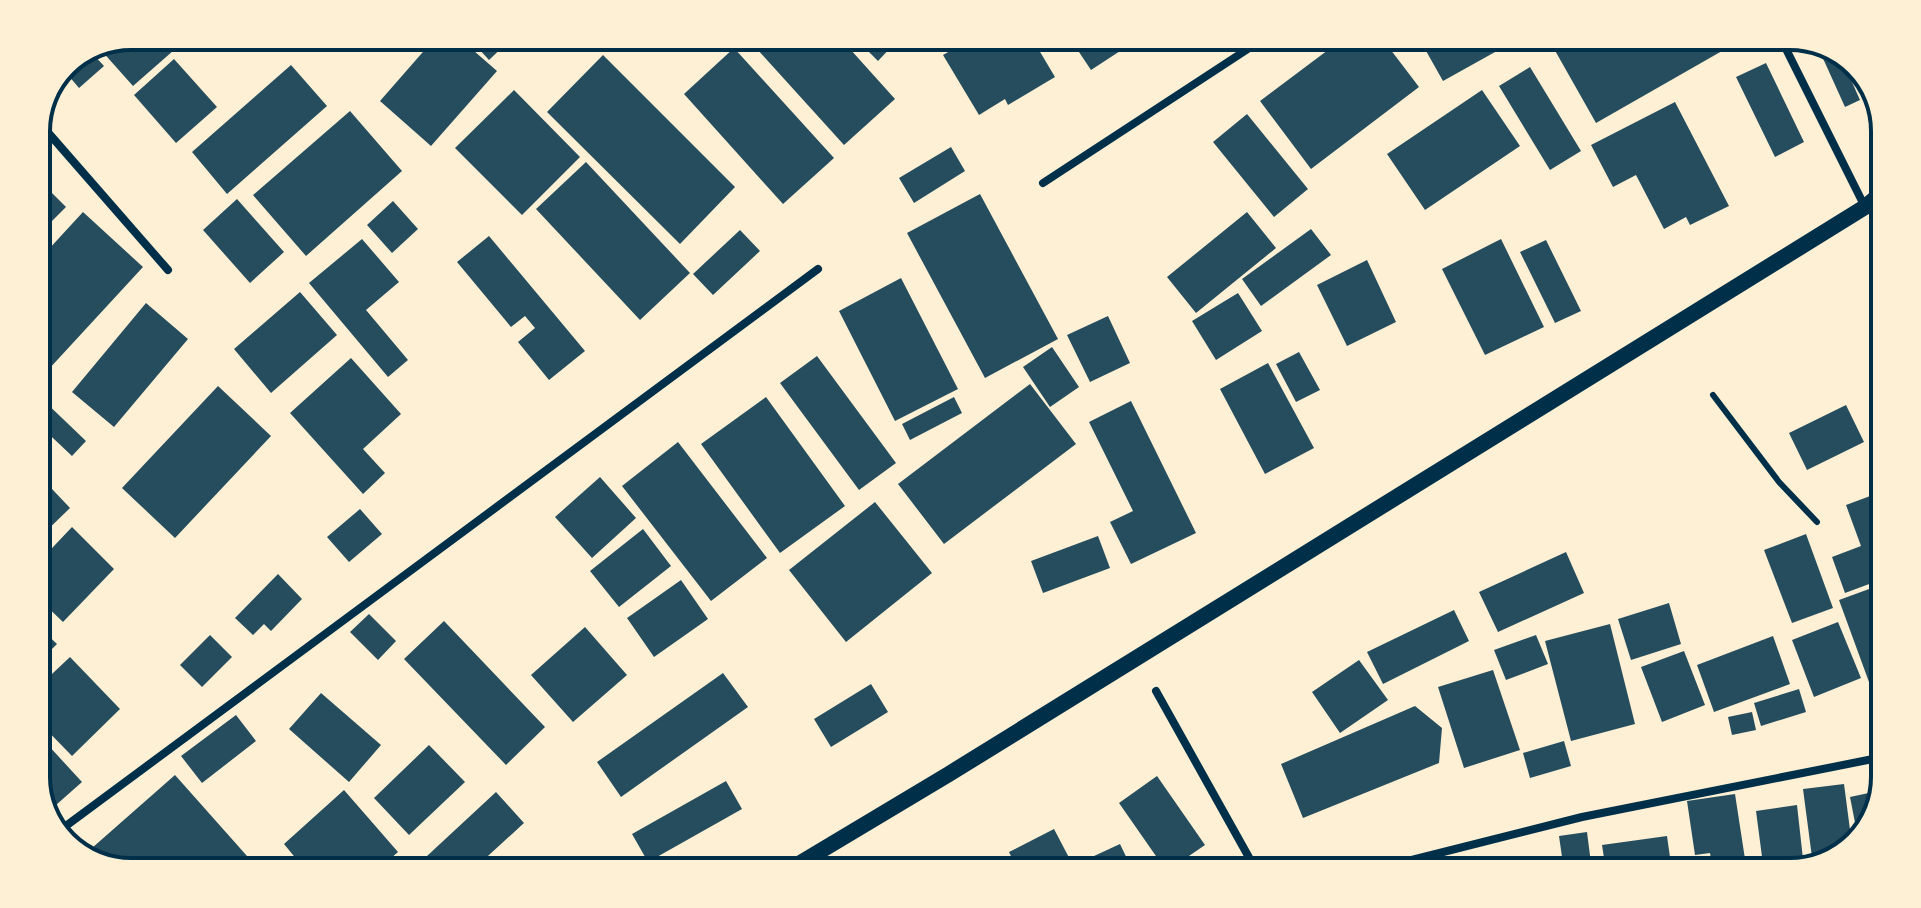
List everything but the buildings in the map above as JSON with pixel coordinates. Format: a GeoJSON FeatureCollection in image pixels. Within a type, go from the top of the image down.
{"type":"FeatureCollection","features":[{"type":"Feature","properties":{"kind":"main road"},"geometry":{"type":"LineString","coordinates":[[809,858],[1871,202]]}},
{"type":"Feature","properties":{"kind":"street"},"geometry":{"type":"LineString","coordinates":[[1043,183],[1246,50]]}},
{"type":"Feature","properties":{"kind":"street"},"geometry":{"type":"LineString","coordinates":[[1786,50],[1865,207]]}},
{"type":"Feature","properties":{"kind":"street"},"geometry":{"type":"LineString","coordinates":[[50,135],[168,270]]}},
{"type":"Feature","properties":{"kind":"street"},"geometry":{"type":"LineString","coordinates":[[67,825],[818,269]]}},
{"type":"Feature","properties":{"kind":"street"},"geometry":{"type":"LineString","coordinates":[[1156,691],[1249,858]]}},
{"type":"Feature","properties":{"kind":"street"},"geometry":{"type":"LineString","coordinates":[[1420,858],[1582,817],[1871,759]]}},
{"type":"Feature","properties":{"kind":"lane"},"geometry":{"type":"LineString","coordinates":[[1713,395],[1779,482],[1817,522]]}}]}
